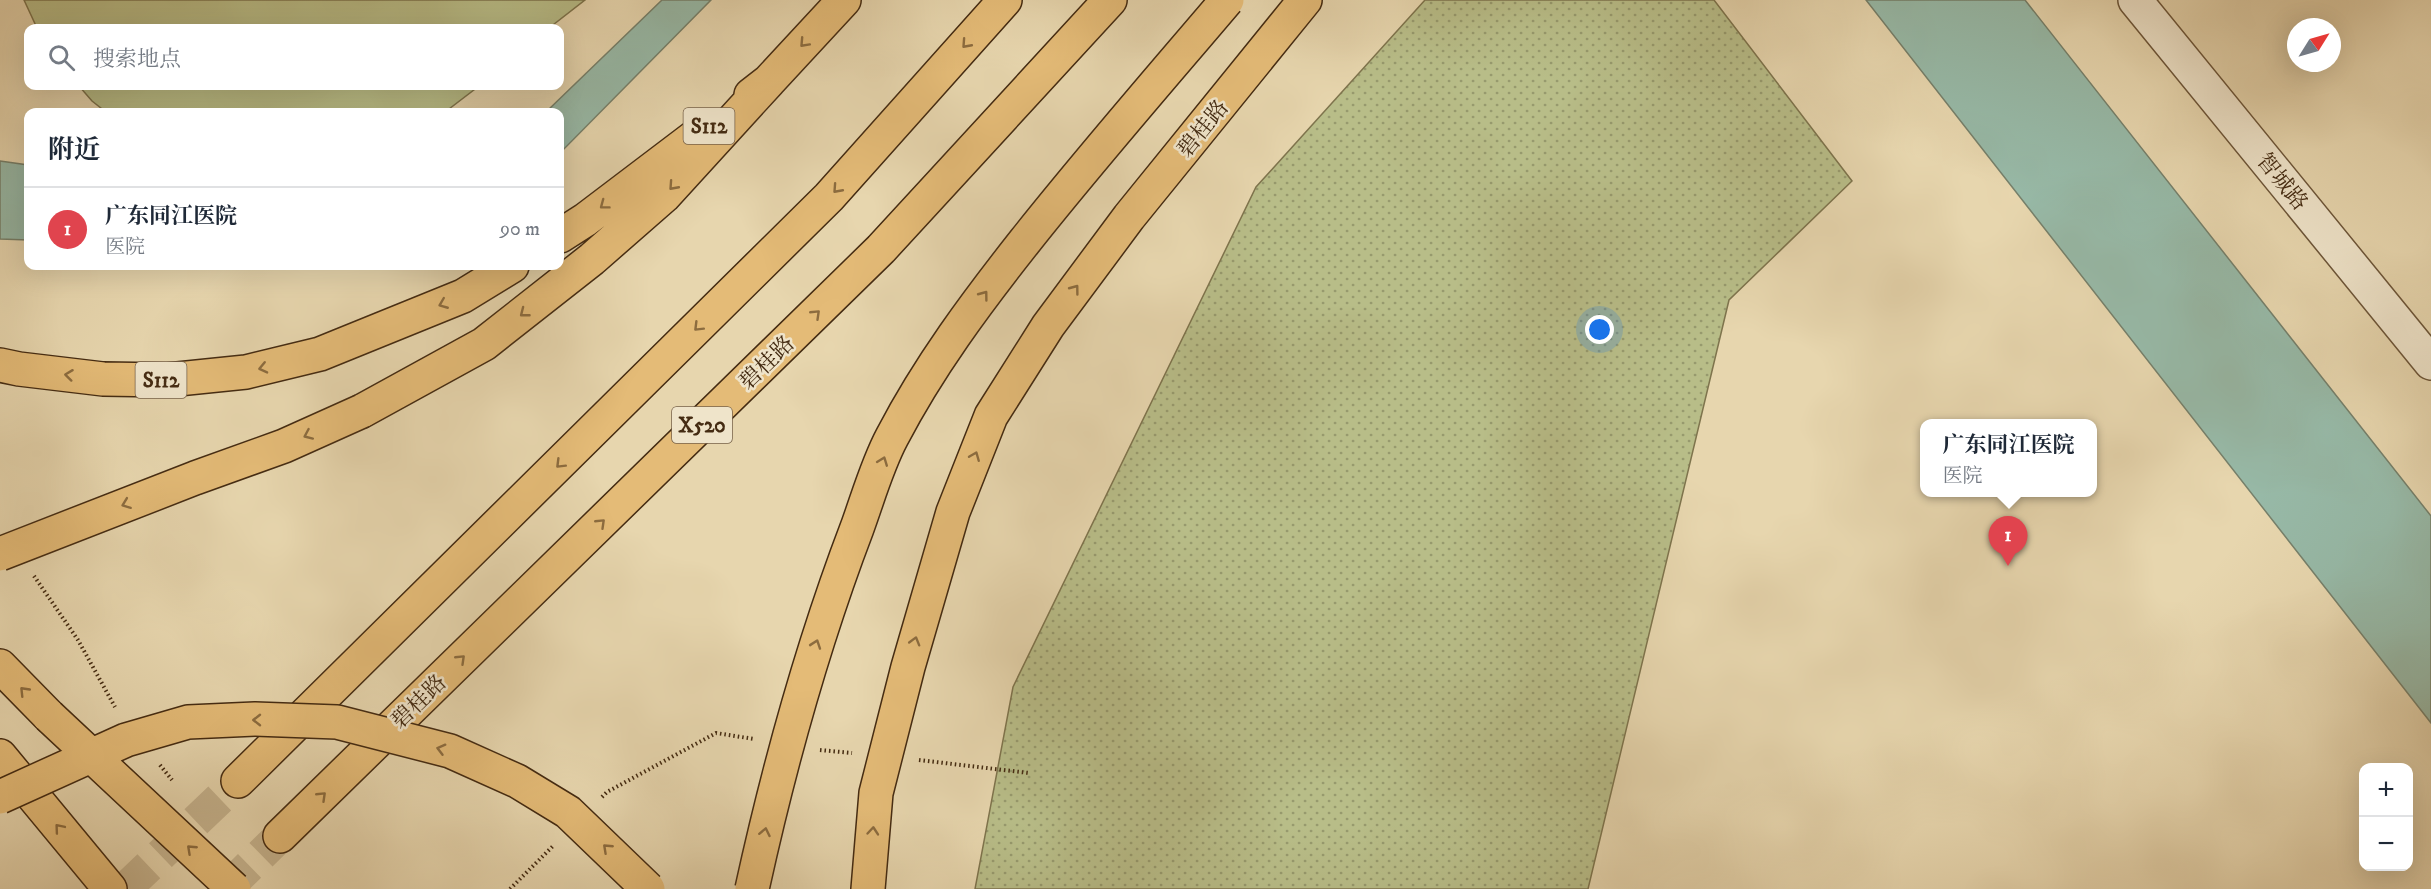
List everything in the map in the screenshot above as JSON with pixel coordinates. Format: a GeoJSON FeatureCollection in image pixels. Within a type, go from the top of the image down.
{"type":"FeatureCollection","features":[{"type":"Feature","properties":{"kind":"main road","name":"S112"},"geometry":{"type":"LineString","coordinates":[[564,233],[769,81],[844,0]]}},
{"type":"Feature","properties":{"kind":"main road"},"geometry":{"type":"LineString","coordinates":[[238,781],[830,197],[1005,0]]}},
{"type":"Feature","properties":{"kind":"main road","name":"碧桂路"},"geometry":{"type":"LineString","coordinates":[[280,836],[882,249],[1110,0]]}},
{"type":"Feature","properties":{"kind":"main road"},"geometry":{"type":"LineString","coordinates":[[752,889],[774,789],[803,682],[848,551],[891,438],[949,341],[1010,261],[1078,174],[1227,0]]}},
{"type":"Feature","properties":{"kind":"main road","name":"碧桂路"},"geometry":{"type":"LineString","coordinates":[[868,889],[876,792],[905,678],[953,512],[992,416],[1048,326],[1129,217],[1305,0]]}},
{"type":"Feature","properties":{"kind":"main road"},"geometry":{"type":"LineString","coordinates":[[0,554],[174,485],[284,446],[362,411],[484,344],[592,260],[663,196],[769,81]]}},
{"type":"Feature","properties":{"kind":"main road","name":"S112"},"geometry":{"type":"LineString","coordinates":[[0,365],[103,379],[168,380],[246,372],[320,354],[463,296],[505,270]]}},
{"type":"Feature","properties":{"kind":"main road"},"geometry":{"type":"LineString","coordinates":[[0,666],[49,716],[234,889]]}},
{"type":"Feature","properties":{"kind":"main road"},"geometry":{"type":"LineString","coordinates":[[0,797],[126,740],[188,722],[255,719],[337,722],[450,751],[517,781],[568,812],[648,889]]}},
{"type":"Feature","properties":{"kind":"main road"},"geometry":{"type":"LineString","coordinates":[[0,756],[110,889]]}},
{"type":"Feature","properties":{"kind":"main road"},"geometry":{"type":"LineString","coordinates":[[81,854],[95,889]]}},
{"type":"Feature","properties":{"kind":"street","name":"智城路"},"geometry":{"type":"LineString","coordinates":[[2135,0],[2431,363]]}},
{"type":"Feature","properties":{"kind":"green space"},"geometry":{"type":"Polygon","coordinates":[[[24,0],[585,0],[554,24],[35,24],[24,0]]]}},
{"type":"Feature","properties":{"kind":"green space"},"geometry":{"type":"Polygon","coordinates":[[[1425,0],[1714,0],[1852,181],[1729,300],[1588,889],[975,889],[1013,687],[1256,187],[1425,0]]]}},
{"type":"Feature","properties":{"kind":"green space"},"geometry":{"type":"Polygon","coordinates":[[[82,90],[474,90],[450,108],[101,108],[82,90]]]}},
{"type":"Feature","properties":{"kind":"shaded area"},"geometry":{"type":"Polygon","coordinates":[[[662,0],[711,0],[564,149],[564,108],[550,108],[662,0]]]}},
{"type":"Feature","properties":{"kind":"shaded area"},"geometry":{"type":"Polygon","coordinates":[[[1866,0],[2025,0],[2431,516],[2431,723],[1866,0]]]}},
{"type":"Feature","properties":{"kind":"shaded area"},"geometry":{"type":"Polygon","coordinates":[[[0,161],[24,164],[24,240],[0,239],[0,161]]]}},
{"type":"Feature","properties":{"kind":"tunnel"},"geometry":{"type":"LineString","coordinates":[[125,889],[238,781]]}},
{"type":"Feature","properties":{"kind":"tunnel"},"geometry":{"type":"LineString","coordinates":[[226,889],[280,836]]}},
{"type":"Feature","properties":{"kind":"place","name":"广东同江医院"},"geometry":{"type":"Point","coordinates":[2008,566]}}]}
